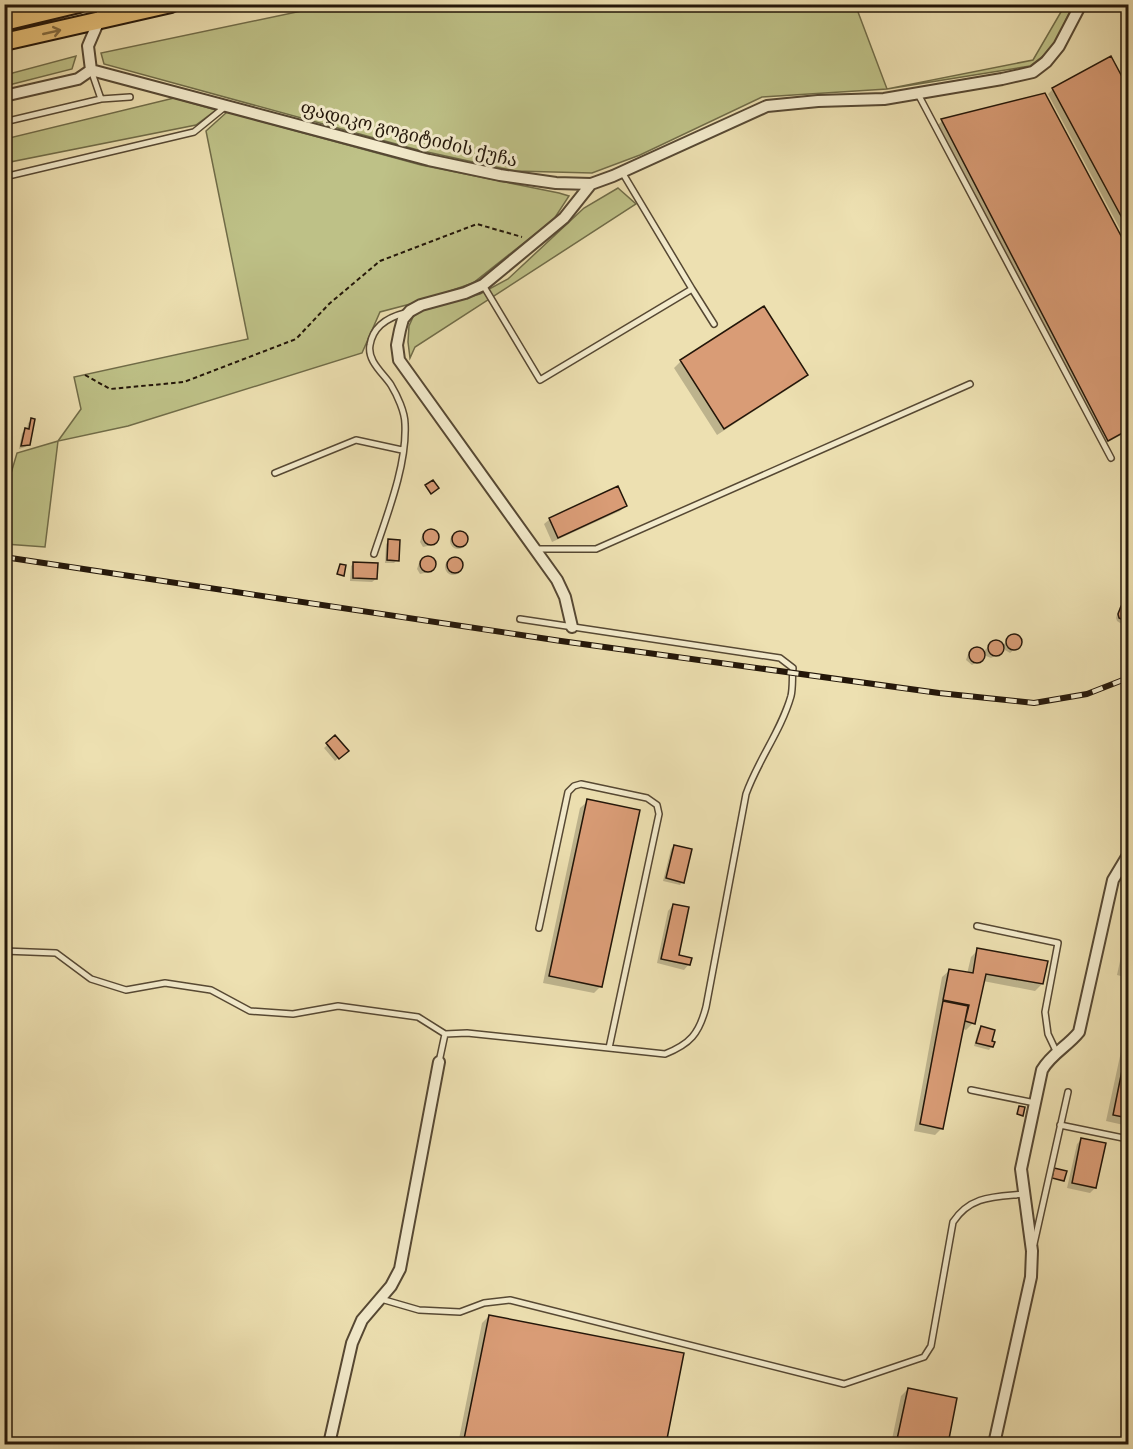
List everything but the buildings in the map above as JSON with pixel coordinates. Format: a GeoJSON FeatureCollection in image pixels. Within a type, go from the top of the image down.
{"type":"FeatureCollection","features":[{"type":"Feature","properties":{"kind":"main road"},"geometry":{"type":"LineString","coordinates":[[4,22],[79,4]]}},
{"type":"Feature","properties":{"kind":"main road"},"geometry":{"type":"LineString","coordinates":[[4,42],[171,4]]}},
{"type":"Feature","properties":{"kind":"street"},"geometry":{"type":"LineString","coordinates":[[4,96],[78,79],[91,70],[88,46],[106,4]]}},
{"type":"Feature","properties":{"kind":"street","name":"ფადიკო გოგიტიძის ქუჩა"},"geometry":{"type":"LineString","coordinates":[[91,70],[429,160],[500,175],[556,183],[591,184],[767,106],[818,100],[884,99],[1033,72],[1046,62],[1059,46],[1081,4]]}},
{"type":"Feature","properties":{"kind":"street"},"geometry":{"type":"LineString","coordinates":[[572,627],[565,597],[557,580],[399,360],[397,345],[403,320],[410,311],[483,285],[564,218],[591,184]]}},
{"type":"Feature","properties":{"kind":"street"},"geometry":{"type":"LineString","coordinates":[[994,1444],[1031,1276],[1032,1251],[1021,1169],[1042,1070],[1046,1062],[1072,1041],[1079,1032],[1113,880],[1128,855]]}},
{"type":"Feature","properties":{"kind":"street"},"geometry":{"type":"LineString","coordinates":[[329,1444],[352,1343],[362,1320],[391,1286],[400,1269],[439,1062]]}},
{"type":"Feature","properties":{"kind":"lane"},"geometry":{"type":"LineString","coordinates":[[91,70],[101,99]]}},
{"type":"Feature","properties":{"kind":"lane"},"geometry":{"type":"LineString","coordinates":[[918,94],[1111,458]]}},
{"type":"Feature","properties":{"kind":"lane"},"geometry":{"type":"LineString","coordinates":[[4,122],[101,99],[130,97]]}},
{"type":"Feature","properties":{"kind":"lane"},"geometry":{"type":"LineString","coordinates":[[4,177],[194,132],[227,105]]}},
{"type":"Feature","properties":{"kind":"lane"},"geometry":{"type":"LineString","coordinates":[[622,172],[714,324]]}},
{"type":"Feature","properties":{"kind":"lane"},"geometry":{"type":"LineString","coordinates":[[483,285],[540,380],[692,289]]}},
{"type":"Feature","properties":{"kind":"lane"},"geometry":{"type":"LineString","coordinates":[[375,554],[400,469],[405,423],[391,385],[371,358],[370,345],[380,325],[393,316],[410,311]]}},
{"type":"Feature","properties":{"kind":"lane"},"geometry":{"type":"LineString","coordinates":[[535,549],[596,549],[970,384]]}},
{"type":"Feature","properties":{"kind":"lane"},"geometry":{"type":"LineString","coordinates":[[275,473],[356,440],[402,450]]}},
{"type":"Feature","properties":{"kind":"lane"},"geometry":{"type":"LineString","coordinates":[[4,951],[56,953],[92,979],[126,990],[165,983],[211,990],[250,1011],[293,1014],[338,1005],[418,1017],[445,1034],[467,1033],[665,1054],[682,1047],[702,1024],[746,794],[752,776],[767,752],[791,695],[793,668],[780,658],[520,619]]}},
{"type":"Feature","properties":{"kind":"lane"},"geometry":{"type":"LineString","coordinates":[[539,928],[568,792],[574,786],[581,784],[647,798],[657,805],[659,814],[609,1048]]}},
{"type":"Feature","properties":{"kind":"lane"},"geometry":{"type":"LineString","coordinates":[[977,926],[1058,943],[1045,1012],[1048,1034],[1057,1053]]}},
{"type":"Feature","properties":{"kind":"lane"},"geometry":{"type":"LineString","coordinates":[[439,1062],[445,1034]]}},
{"type":"Feature","properties":{"kind":"lane"},"geometry":{"type":"LineString","coordinates":[[971,1090],[1035,1103]]}},
{"type":"Feature","properties":{"kind":"lane"},"geometry":{"type":"LineString","coordinates":[[1032,1251],[1068,1092]]}},
{"type":"Feature","properties":{"kind":"lane"},"geometry":{"type":"LineString","coordinates":[[1060,1125],[1128,1139]]}},
{"type":"Feature","properties":{"kind":"lane"},"geometry":{"type":"LineString","coordinates":[[380,1299],[419,1310],[460,1312],[484,1303],[510,1300],[844,1384],[924,1357],[931,1346],[953,1222],[960,1211],[978,1200],[1025,1194]]}},
{"type":"Feature","properties":{"kind":"path"},"geometry":{"type":"LineString","coordinates":[[85,375],[110,389],[184,382],[296,339],[329,304],[380,261],[477,224],[536,242]]}},
{"type":"Feature","properties":{"kind":"green space"},"geometry":{"type":"Polygon","coordinates":[[[855,4],[887,89],[762,97],[640,155],[592,173],[515,171],[418,150],[104,64],[101,53],[330,5],[855,4]]]}},
{"type":"Feature","properties":{"kind":"green space"},"geometry":{"type":"Polygon","coordinates":[[[1065,5],[1073,5],[1052,49],[1030,66],[887,89],[1033,60],[1065,5]]]}},
{"type":"Feature","properties":{"kind":"green space"},"geometry":{"type":"Polygon","coordinates":[[[76,56],[72,69],[5,86],[5,75],[76,56]]]}},
{"type":"Feature","properties":{"kind":"green space"},"geometry":{"type":"Polygon","coordinates":[[[174,98],[216,110],[196,125],[5,163],[5,139],[174,98]]]}},
{"type":"Feature","properties":{"kind":"green space"},"geometry":{"type":"Polygon","coordinates":[[[227,112],[421,165],[569,196],[554,219],[473,283],[380,312],[362,353],[128,426],[58,441],[81,409],[74,377],[248,339],[206,131],[227,112]]]}},
{"type":"Feature","properties":{"kind":"green space"},"geometry":{"type":"Polygon","coordinates":[[[618,188],[636,204],[415,347],[410,358],[409,326],[413,317],[423,309],[480,294],[508,279],[584,208],[618,188]]]}},
{"type":"Feature","properties":{"kind":"green space"},"geometry":{"type":"Polygon","coordinates":[[[58,441],[45,547],[5,544],[4,497],[17,453],[58,441]]]}},
{"type":"Feature","properties":{"kind":"railway"},"geometry":{"type":"LineString","coordinates":[[4,557],[561,641],[939,693],[1034,703],[1087,694],[1128,678]]}}]}
